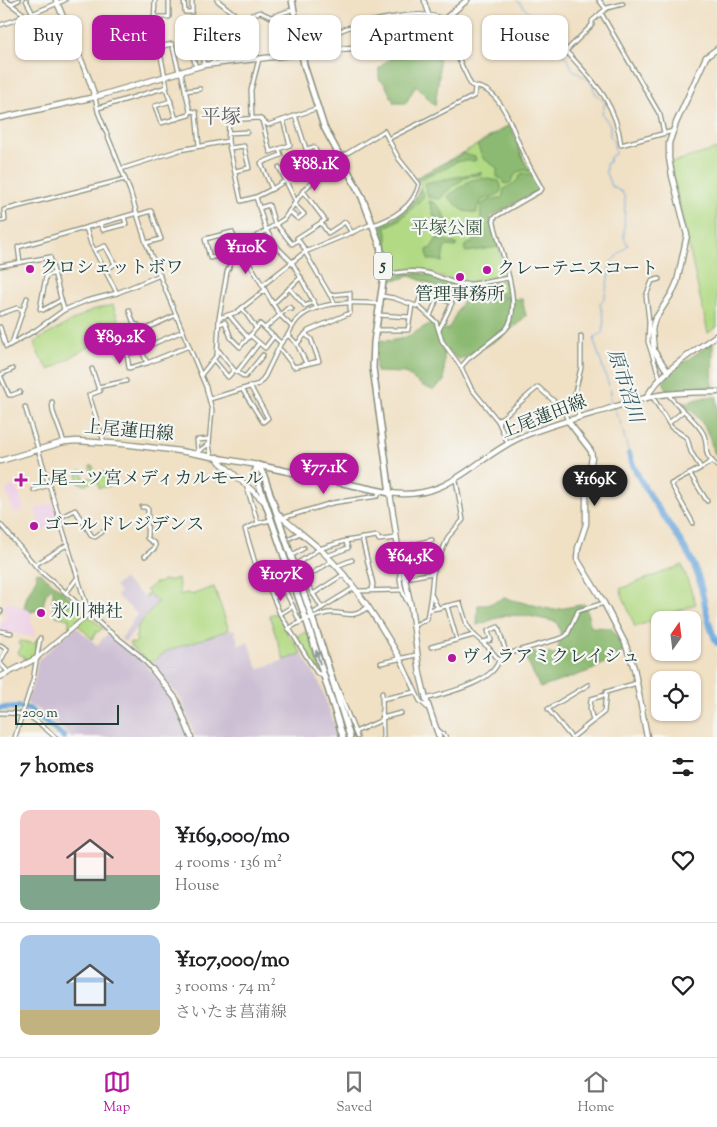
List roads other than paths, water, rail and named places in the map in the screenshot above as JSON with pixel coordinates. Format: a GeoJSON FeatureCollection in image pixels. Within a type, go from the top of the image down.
{"type":"FeatureCollection","features":[{"type":"Feature","properties":{"kind":"main road","name":"5"},"geometry":{"type":"LineString","coordinates":[[292,0],[295,15]]}},
{"type":"Feature","properties":{"kind":"main road","name":"5"},"geometry":{"type":"LineString","coordinates":[[304,60],[324,128],[362,197],[380,245],[384,275],[372,354],[390,493]]}},
{"type":"Feature","properties":{"kind":"main road"},"geometry":{"type":"LineString","coordinates":[[257,465],[390,493]]}},
{"type":"Feature","properties":{"kind":"main road"},"geometry":{"type":"LineString","coordinates":[[257,465],[255,473],[265,502],[277,519]]}},
{"type":"Feature","properties":{"kind":"main road"},"geometry":{"type":"LineString","coordinates":[[257,465],[263,473],[275,511],[288,569],[311,616],[350,737]]}},
{"type":"Feature","properties":{"kind":"main road"},"geometry":{"type":"LineString","coordinates":[[280,535],[302,580],[324,676],[343,737]]}},
{"type":"Feature","properties":{"kind":"street"},"geometry":{"type":"LineString","coordinates":[[5,0],[26,15]]}},
{"type":"Feature","properties":{"kind":"street"},"geometry":{"type":"LineString","coordinates":[[10,4],[19,0]]}},
{"type":"Feature","properties":{"kind":"street"},"geometry":{"type":"LineString","coordinates":[[26,0],[33,14]]}},
{"type":"Feature","properties":{"kind":"street"},"geometry":{"type":"LineString","coordinates":[[30,15],[56,2],[65,0]]}},
{"type":"Feature","properties":{"kind":"street"},"geometry":{"type":"LineString","coordinates":[[155,0],[155,15]]}},
{"type":"Feature","properties":{"kind":"street"},"geometry":{"type":"LineString","coordinates":[[165,17],[169,17],[169,0]]}},
{"type":"Feature","properties":{"kind":"street"},"geometry":{"type":"LineString","coordinates":[[184,0],[185,12],[192,12],[192,0]]}},
{"type":"Feature","properties":{"kind":"street"},"geometry":{"type":"LineString","coordinates":[[217,0],[238,17],[243,18],[260,12],[271,17],[294,9]]}},
{"type":"Feature","properties":{"kind":"street"},"geometry":{"type":"LineString","coordinates":[[424,0],[429,15]]}},
{"type":"Feature","properties":{"kind":"street"},"geometry":{"type":"LineString","coordinates":[[450,15],[467,0]]}},
{"type":"Feature","properties":{"kind":"street"},"geometry":{"type":"LineString","coordinates":[[599,0],[606,9]]}},
{"type":"Feature","properties":{"kind":"street"},"geometry":{"type":"LineString","coordinates":[[56,2],[89,79],[146,243],[210,399],[212,410],[209,439],[211,456]]}},
{"type":"Feature","properties":{"kind":"street"},"geometry":{"type":"LineString","coordinates":[[623,4],[606,9],[601,13],[592,21],[592,25],[566,51],[600,89],[619,127],[621,145],[674,131]]}},
{"type":"Feature","properties":{"kind":"street"},"geometry":{"type":"LineString","coordinates":[[601,13],[660,115],[664,133]]}},
{"type":"Feature","properties":{"kind":"street"},"geometry":{"type":"LineString","coordinates":[[0,25],[15,20]]}},
{"type":"Feature","properties":{"kind":"street"},"geometry":{"type":"LineString","coordinates":[[204,65],[199,42],[199,25],[209,24],[214,64]]}},
{"type":"Feature","properties":{"kind":"street"},"geometry":{"type":"LineString","coordinates":[[165,46],[172,44],[190,111],[189,115],[161,123],[155,106],[171,101]]}},
{"type":"Feature","properties":{"kind":"street"},"geometry":{"type":"LineString","coordinates":[[668,372],[654,351],[651,337],[654,321],[677,282],[687,234],[672,176],[669,143],[706,57],[717,49]]}},
{"type":"Feature","properties":{"kind":"street"},"geometry":{"type":"LineString","coordinates":[[259,59],[269,58]]}},
{"type":"Feature","properties":{"kind":"street"},"geometry":{"type":"LineString","coordinates":[[162,60],[166,88],[176,118]]}},
{"type":"Feature","properties":{"kind":"street"},"geometry":{"type":"LineString","coordinates":[[194,60],[196,68]]}},
{"type":"Feature","properties":{"kind":"street"},"geometry":{"type":"LineString","coordinates":[[0,118],[95,97],[204,65],[250,60]]}},
{"type":"Feature","properties":{"kind":"street"},"geometry":{"type":"LineString","coordinates":[[252,118],[251,90],[259,60]]}},
{"type":"Feature","properties":{"kind":"street"},"geometry":{"type":"LineString","coordinates":[[459,60],[471,85],[482,87],[495,97],[512,125],[524,156],[542,189],[493,218],[509,278],[512,317],[510,324],[460,367]]}},
{"type":"Feature","properties":{"kind":"street"},"geometry":{"type":"LineString","coordinates":[[388,139],[474,96],[475,87]]}},
{"type":"Feature","properties":{"kind":"street"},"geometry":{"type":"LineString","coordinates":[[98,108],[166,88]]}},
{"type":"Feature","properties":{"kind":"street"},"geometry":{"type":"LineString","coordinates":[[185,91],[200,89]]}},
{"type":"Feature","properties":{"kind":"street"},"geometry":{"type":"LineString","coordinates":[[285,181],[272,189],[241,201],[228,141],[229,120],[262,119],[268,125],[318,108]]}},
{"type":"Feature","properties":{"kind":"street"},"geometry":{"type":"LineString","coordinates":[[190,111],[196,112],[199,146]]}},
{"type":"Feature","properties":{"kind":"street"},"geometry":{"type":"LineString","coordinates":[[295,116],[306,149],[314,147],[325,169]]}},
{"type":"Feature","properties":{"kind":"street"},"geometry":{"type":"LineString","coordinates":[[262,119],[270,152],[290,145],[282,120]]}},
{"type":"Feature","properties":{"kind":"street"},"geometry":{"type":"LineString","coordinates":[[202,376],[214,360],[218,350],[219,318],[230,264],[251,240],[284,218],[303,191],[325,169],[384,131],[399,158],[419,184],[415,197],[390,220],[372,225],[306,252],[263,285]]}},
{"type":"Feature","properties":{"kind":"street"},"geometry":{"type":"LineString","coordinates":[[229,133],[247,132]]}},
{"type":"Feature","properties":{"kind":"street"},"geometry":{"type":"LineString","coordinates":[[121,169],[180,150],[228,141]]}},
{"type":"Feature","properties":{"kind":"street"},"geometry":{"type":"LineString","coordinates":[[230,148],[244,146],[250,168],[235,171]]}},
{"type":"Feature","properties":{"kind":"street"},"geometry":{"type":"LineString","coordinates":[[272,189],[261,163],[281,155],[279,149]]}},
{"type":"Feature","properties":{"kind":"street"},"geometry":{"type":"LineString","coordinates":[[279,167],[295,203],[304,214],[298,219],[289,211]]}},
{"type":"Feature","properties":{"kind":"street"},"geometry":{"type":"LineString","coordinates":[[0,221],[5,220],[4,210],[125,179]]}},
{"type":"Feature","properties":{"kind":"street"},"geometry":{"type":"LineString","coordinates":[[259,208],[268,205],[276,225],[292,244],[298,240],[297,238],[325,220],[303,191]]}},
{"type":"Feature","properties":{"kind":"street"},"geometry":{"type":"LineString","coordinates":[[256,196],[266,230],[278,248],[292,262],[317,308]]}},
{"type":"Feature","properties":{"kind":"street"},"geometry":{"type":"LineString","coordinates":[[20,262],[18,247],[151,211],[161,238],[146,243]]}},
{"type":"Feature","properties":{"kind":"street"},"geometry":{"type":"LineString","coordinates":[[100,224],[103,230],[126,224],[124,217]]}},
{"type":"Feature","properties":{"kind":"street"},"geometry":{"type":"LineString","coordinates":[[321,223],[328,233],[345,222],[352,233]]}},
{"type":"Feature","properties":{"kind":"street"},"geometry":{"type":"LineString","coordinates":[[86,228],[117,293]]}},
{"type":"Feature","properties":{"kind":"street"},"geometry":{"type":"LineString","coordinates":[[236,243],[226,254],[210,258],[205,239],[232,232],[240,252],[263,285],[280,315],[292,327]]}},
{"type":"Feature","properties":{"kind":"street"},"geometry":{"type":"LineString","coordinates":[[298,240],[335,304]]}},
{"type":"Feature","properties":{"kind":"street"},"geometry":{"type":"LineString","coordinates":[[95,250],[105,246],[112,258],[115,264],[106,270]]}},
{"type":"Feature","properties":{"kind":"street"},"geometry":{"type":"LineString","coordinates":[[0,266],[50,257],[64,310]]}},
{"type":"Feature","properties":{"kind":"street"},"geometry":{"type":"LineString","coordinates":[[384,275],[412,271],[421,272],[464,284],[509,278]]}},
{"type":"Feature","properties":{"kind":"street"},"geometry":{"type":"LineString","coordinates":[[55,273],[46,276],[40,309],[43,310],[61,300]]}},
{"type":"Feature","properties":{"kind":"street"},"geometry":{"type":"LineString","coordinates":[[0,327],[6,347],[36,330],[64,310],[86,301],[117,293],[160,275]]}},
{"type":"Feature","properties":{"kind":"street"},"geometry":{"type":"LineString","coordinates":[[273,304],[301,277]]}},
{"type":"Feature","properties":{"kind":"street"},"geometry":{"type":"LineString","coordinates":[[659,279],[652,280],[646,301],[649,322],[648,342],[661,379]]}},
{"type":"Feature","properties":{"kind":"street"},"geometry":{"type":"LineString","coordinates":[[289,288],[305,306],[314,302]]}},
{"type":"Feature","properties":{"kind":"street"},"geometry":{"type":"LineString","coordinates":[[219,318],[242,308],[265,290]]}},
{"type":"Feature","properties":{"kind":"street"},"geometry":{"type":"LineString","coordinates":[[417,306],[423,290],[452,303],[439,330]]}},
{"type":"Feature","properties":{"kind":"street"},"geometry":{"type":"LineString","coordinates":[[297,344],[308,331],[350,313],[350,293],[330,295]]}},
{"type":"Feature","properties":{"kind":"street"},"geometry":{"type":"LineString","coordinates":[[382,296],[417,306],[436,322],[442,341],[460,367],[471,388],[498,421],[508,444]]}},
{"type":"Feature","properties":{"kind":"street"},"geometry":{"type":"LineString","coordinates":[[430,316],[438,297]]}},
{"type":"Feature","properties":{"kind":"street"},"geometry":{"type":"LineString","coordinates":[[12,344],[27,298]]}},
{"type":"Feature","properties":{"kind":"street"},"geometry":{"type":"LineString","coordinates":[[210,399],[259,384],[265,376],[281,343],[299,318],[317,308],[335,304],[380,304]]}},
{"type":"Feature","properties":{"kind":"street"},"geometry":{"type":"LineString","coordinates":[[376,330],[408,330],[412,305]]}},
{"type":"Feature","properties":{"kind":"street"},"geometry":{"type":"LineString","coordinates":[[265,328],[289,307],[292,310]]}},
{"type":"Feature","properties":{"kind":"street"},"geometry":{"type":"LineString","coordinates":[[0,314],[17,308],[23,310]]}},
{"type":"Feature","properties":{"kind":"street"},"geometry":{"type":"LineString","coordinates":[[242,308],[256,328]]}},
{"type":"Feature","properties":{"kind":"street"},"geometry":{"type":"LineString","coordinates":[[129,310],[134,324],[138,325],[140,332]]}},
{"type":"Feature","properties":{"kind":"street"},"geometry":{"type":"LineString","coordinates":[[106,346],[176,315]]}},
{"type":"Feature","properties":{"kind":"street"},"geometry":{"type":"LineString","coordinates":[[229,315],[249,336],[265,348],[274,336]]}},
{"type":"Feature","properties":{"kind":"street"},"geometry":{"type":"LineString","coordinates":[[378,315],[410,317]]}},
{"type":"Feature","properties":{"kind":"street"},"geometry":{"type":"LineString","coordinates":[[219,324],[225,322],[231,338],[240,346],[260,324],[281,343]]}},
{"type":"Feature","properties":{"kind":"street"},"geometry":{"type":"LineString","coordinates":[[182,331],[141,350],[127,354],[130,368],[189,346]]}},
{"type":"Feature","properties":{"kind":"street"},"geometry":{"type":"LineString","coordinates":[[135,334],[147,363]]}},
{"type":"Feature","properties":{"kind":"street"},"geometry":{"type":"LineString","coordinates":[[279,349],[294,367],[319,361],[311,339],[306,334]]}},
{"type":"Feature","properties":{"kind":"street"},"geometry":{"type":"LineString","coordinates":[[288,335],[297,344],[306,363]]}},
{"type":"Feature","properties":{"kind":"street"},"geometry":{"type":"LineString","coordinates":[[646,398],[678,362],[717,335]]}},
{"type":"Feature","properties":{"kind":"street"},"geometry":{"type":"LineString","coordinates":[[579,417],[575,392],[581,368],[581,336]]}},
{"type":"Feature","properties":{"kind":"street"},"geometry":{"type":"LineString","coordinates":[[214,360],[228,377],[236,371],[259,343]]}},
{"type":"Feature","properties":{"kind":"street"},"geometry":{"type":"LineString","coordinates":[[218,350],[236,371],[245,377],[263,355]]}},
{"type":"Feature","properties":{"kind":"street"},"geometry":{"type":"LineString","coordinates":[[13,369],[0,375],[9,394],[12,395],[20,392]]}},
{"type":"Feature","properties":{"kind":"street"},"geometry":{"type":"LineString","coordinates":[[92,369],[100,391],[89,395],[104,442]]}},
{"type":"Feature","properties":{"kind":"street"},"geometry":{"type":"LineString","coordinates":[[98,387],[126,381]]}},
{"type":"Feature","properties":{"kind":"street"},"geometry":{"type":"LineString","coordinates":[[242,389],[263,422],[268,418],[250,386]]}},
{"type":"Feature","properties":{"kind":"street"},"geometry":{"type":"LineString","coordinates":[[498,421],[538,386],[563,410],[568,421],[591,451],[592,457],[586,492],[586,524],[578,548],[577,559],[604,603],[625,643],[634,668],[647,737]]}},
{"type":"Feature","properties":{"kind":"street","name":"上尾蓮田線"},"geometry":{"type":"LineString","coordinates":[[390,493],[405,494],[441,488],[456,480],[508,444],[534,432],[579,417],[652,396],[717,392]]}},
{"type":"Feature","properties":{"kind":"street"},"geometry":{"type":"LineString","coordinates":[[668,394],[682,412],[698,425],[704,436],[706,454],[717,466]]}},
{"type":"Feature","properties":{"kind":"street"},"geometry":{"type":"LineString","coordinates":[[652,396],[669,423],[687,438],[691,452],[701,468]]}},
{"type":"Feature","properties":{"kind":"street"},"geometry":{"type":"LineString","coordinates":[[52,402],[53,412],[64,442]]}},
{"type":"Feature","properties":{"kind":"street"},"geometry":{"type":"LineString","coordinates":[[25,407],[89,614]]}},
{"type":"Feature","properties":{"kind":"street"},"geometry":{"type":"LineString","coordinates":[[669,423],[682,412]]}},
{"type":"Feature","properties":{"kind":"street"},"geometry":{"type":"LineString","coordinates":[[197,452],[197,440],[209,439]]}},
{"type":"Feature","properties":{"kind":"street","name":"上尾蓮田線"},"geometry":{"type":"LineString","coordinates":[[0,461],[64,442],[104,442],[197,452],[257,465]]}},
{"type":"Feature","properties":{"kind":"street"},"geometry":{"type":"LineString","coordinates":[[197,452],[209,444]]}},
{"type":"Feature","properties":{"kind":"street"},"geometry":{"type":"LineString","coordinates":[[218,457],[220,462],[265,502]]}},
{"type":"Feature","properties":{"kind":"street"},"geometry":{"type":"LineString","coordinates":[[693,523],[671,484],[712,462]]}},
{"type":"Feature","properties":{"kind":"street"},"geometry":{"type":"LineString","coordinates":[[690,474],[707,502]]}},
{"type":"Feature","properties":{"kind":"street"},"geometry":{"type":"LineString","coordinates":[[414,626],[427,619],[433,573],[448,537],[463,520],[456,480]]}},
{"type":"Feature","properties":{"kind":"street"},"geometry":{"type":"LineString","coordinates":[[34,490],[49,485]]}},
{"type":"Feature","properties":{"kind":"street"},"geometry":{"type":"LineString","coordinates":[[247,486],[258,523]]}},
{"type":"Feature","properties":{"kind":"street"},"geometry":{"type":"LineString","coordinates":[[324,676],[317,673],[288,629],[256,566],[244,529],[258,523],[332,503],[378,496],[379,491]]}},
{"type":"Feature","properties":{"kind":"street"},"geometry":{"type":"LineString","coordinates":[[390,493],[411,607],[416,655],[426,700],[439,737]]}},
{"type":"Feature","properties":{"kind":"street"},"geometry":{"type":"LineString","coordinates":[[142,507],[148,509],[147,538],[155,546],[145,556]]}},
{"type":"Feature","properties":{"kind":"street"},"geometry":{"type":"LineString","coordinates":[[59,518],[75,510],[92,536],[94,537],[102,532]]}},
{"type":"Feature","properties":{"kind":"street"},"geometry":{"type":"LineString","coordinates":[[277,519],[300,533],[344,574],[356,589],[400,658],[420,701],[429,708]]}},
{"type":"Feature","properties":{"kind":"street"},"geometry":{"type":"LineString","coordinates":[[0,524],[40,571],[152,668],[176,699],[191,737]]}},
{"type":"Feature","properties":{"kind":"street"},"geometry":{"type":"LineString","coordinates":[[290,538],[300,533]]}},
{"type":"Feature","properties":{"kind":"street"},"geometry":{"type":"LineString","coordinates":[[294,565],[319,549],[345,541],[377,536],[378,540],[397,538]]}},
{"type":"Feature","properties":{"kind":"street"},"geometry":{"type":"LineString","coordinates":[[362,538],[373,584],[372,590]]}},
{"type":"Feature","properties":{"kind":"street"},"geometry":{"type":"LineString","coordinates":[[399,548],[432,540]]}},
{"type":"Feature","properties":{"kind":"street"},"geometry":{"type":"LineString","coordinates":[[326,556],[348,548],[345,541]]}},
{"type":"Feature","properties":{"kind":"street"},"geometry":{"type":"LineString","coordinates":[[35,565],[68,544]]}},
{"type":"Feature","properties":{"kind":"street"},"geometry":{"type":"LineString","coordinates":[[290,556],[304,548]]}},
{"type":"Feature","properties":{"kind":"street"},"geometry":{"type":"LineString","coordinates":[[337,566],[352,560]]}},
{"type":"Feature","properties":{"kind":"street"},"geometry":{"type":"LineString","coordinates":[[322,608],[302,580],[332,561]]}},
{"type":"Feature","properties":{"kind":"street"},"geometry":{"type":"LineString","coordinates":[[402,562],[400,569],[401,590],[411,607]]}},
{"type":"Feature","properties":{"kind":"street"},"geometry":{"type":"LineString","coordinates":[[266,583],[288,569]]}},
{"type":"Feature","properties":{"kind":"street"},"geometry":{"type":"LineString","coordinates":[[406,578],[433,573]]}},
{"type":"Feature","properties":{"kind":"street"},"geometry":{"type":"LineString","coordinates":[[313,594],[344,574]]}},
{"type":"Feature","properties":{"kind":"street"},"geometry":{"type":"LineString","coordinates":[[278,575],[300,622]]}},
{"type":"Feature","properties":{"kind":"street"},"geometry":{"type":"LineString","coordinates":[[66,593],[78,577]]}},
{"type":"Feature","properties":{"kind":"street"},"geometry":{"type":"LineString","coordinates":[[288,629],[356,589],[401,590]]}},
{"type":"Feature","properties":{"kind":"street"},"geometry":{"type":"LineString","coordinates":[[273,598],[286,591]]}},
{"type":"Feature","properties":{"kind":"street"},"geometry":{"type":"LineString","coordinates":[[431,594],[438,608]]}},
{"type":"Feature","properties":{"kind":"street"},"geometry":{"type":"LineString","coordinates":[[429,610],[461,603],[467,625],[498,660]]}},
{"type":"Feature","properties":{"kind":"street"},"geometry":{"type":"LineString","coordinates":[[498,660],[507,655],[562,638],[567,635],[578,611],[604,603]]}},
{"type":"Feature","properties":{"kind":"street"},"geometry":{"type":"LineString","coordinates":[[280,614],[293,606]]}},
{"type":"Feature","properties":{"kind":"street"},"geometry":{"type":"LineString","coordinates":[[447,606],[457,640]]}},
{"type":"Feature","properties":{"kind":"street"},"geometry":{"type":"LineString","coordinates":[[311,616],[332,613],[351,615],[362,612],[368,607]]}},
{"type":"Feature","properties":{"kind":"street"},"geometry":{"type":"LineString","coordinates":[[0,677],[37,658],[89,614]]}},
{"type":"Feature","properties":{"kind":"street"},"geometry":{"type":"LineString","coordinates":[[482,642],[491,640],[488,631],[498,627],[507,655]]}},
{"type":"Feature","properties":{"kind":"street"},"geometry":{"type":"LineString","coordinates":[[0,631],[11,633]]}},
{"type":"Feature","properties":{"kind":"street"},"geometry":{"type":"LineString","coordinates":[[431,647],[474,635]]}},
{"type":"Feature","properties":{"kind":"street"},"geometry":{"type":"LineString","coordinates":[[15,737],[33,680],[40,638]]}},
{"type":"Feature","properties":{"kind":"street"},"geometry":{"type":"LineString","coordinates":[[0,645],[7,649],[0,662],[9,673]]}},
{"type":"Feature","properties":{"kind":"street"},"geometry":{"type":"LineString","coordinates":[[323,650],[357,737]]}},
{"type":"Feature","properties":{"kind":"street"},"geometry":{"type":"LineString","coordinates":[[381,663],[416,655]]}},
{"type":"Feature","properties":{"kind":"street"},"geometry":{"type":"LineString","coordinates":[[426,700],[473,684],[497,666],[498,660]]}},
{"type":"Feature","properties":{"kind":"street"},"geometry":{"type":"LineString","coordinates":[[593,721],[590,709],[591,699],[604,695],[608,691],[637,683]]}},
{"type":"Feature","properties":{"kind":"street"},"geometry":{"type":"LineString","coordinates":[[588,685],[548,709],[572,737],[604,712],[606,709],[604,695]]}},
{"type":"Feature","properties":{"kind":"street"},"geometry":{"type":"LineString","coordinates":[[382,700],[416,692]]}},
{"type":"Feature","properties":{"kind":"street"},"geometry":{"type":"LineString","coordinates":[[382,694],[382,737]]}},
{"type":"Feature","properties":{"kind":"street"},"geometry":{"type":"LineString","coordinates":[[0,713],[22,712],[30,716],[56,737]]}},
{"type":"Feature","properties":{"kind":"street"},"geometry":{"type":"LineString","coordinates":[[355,732],[400,713]]}},
{"type":"Feature","properties":{"kind":"street"},"geometry":{"type":"LineString","coordinates":[[435,727],[446,737]]}},
{"type":"Feature","properties":{"kind":"waterway","name":"原市沼川"},"geometry":{"type":"LineString","coordinates":[[517,0],[537,21],[542,34],[553,42],[568,60],[573,70],[590,81],[596,94],[605,103],[602,114],[610,125],[610,136],[614,142],[615,154],[610,157],[609,162],[606,164],[606,173],[611,186],[622,192],[625,198],[624,238],[628,245],[611,262],[605,296],[600,305],[604,319],[603,329],[602,333],[595,337],[594,341],[611,392],[612,405]]}},
{"type":"Feature","properties":{"kind":"waterway","name":"原市沼川"},"geometry":{"type":"LineString","coordinates":[[614,409],[621,424],[629,454]]}},
{"type":"Feature","properties":{"kind":"waterway","name":"原市沼川"},"geometry":{"type":"LineString","coordinates":[[629,454],[649,495],[696,569],[709,623],[717,643]]}},
{"type":"Feature","properties":{"kind":"waterway"},"geometry":{"type":"LineString","coordinates":[[0,708],[20,707],[29,709],[64,737]]}},
{"type":"Feature","properties":{"kind":"place","name":"クロシェットボワ"},"geometry":{"type":"Point","coordinates":[30,269]}},
{"type":"Feature","properties":{"kind":"place","name":"クレーテニスコート"},"geometry":{"type":"Point","coordinates":[487,270]}},
{"type":"Feature","properties":{"kind":"place","name":"管理事務所"},"geometry":{"type":"Point","coordinates":[460,277]}},
{"type":"Feature","properties":{"kind":"place","name":"上尾二ツ宮メディカルモール"},"geometry":{"type":"Point","coordinates":[21,480]}},
{"type":"Feature","properties":{"kind":"place","name":"ゴールドレジデンス"},"geometry":{"type":"Point","coordinates":[34,526]}},
{"type":"Feature","properties":{"kind":"place","name":"氷川神社"},"geometry":{"type":"Point","coordinates":[41,613]}},
{"type":"Feature","properties":{"kind":"place","name":"ヴィラアミクレイシュ"},"geometry":{"type":"Point","coordinates":[452,658]}},
{"type":"Feature","properties":{"kind":"district","name":"平塚"},"geometry":{"type":"Point","coordinates":[221,118]}},
{"type":"Feature","properties":{"kind":"park label","name":"平塚公園"},"geometry":{"type":"Point","coordinates":[447,230]}}]}
